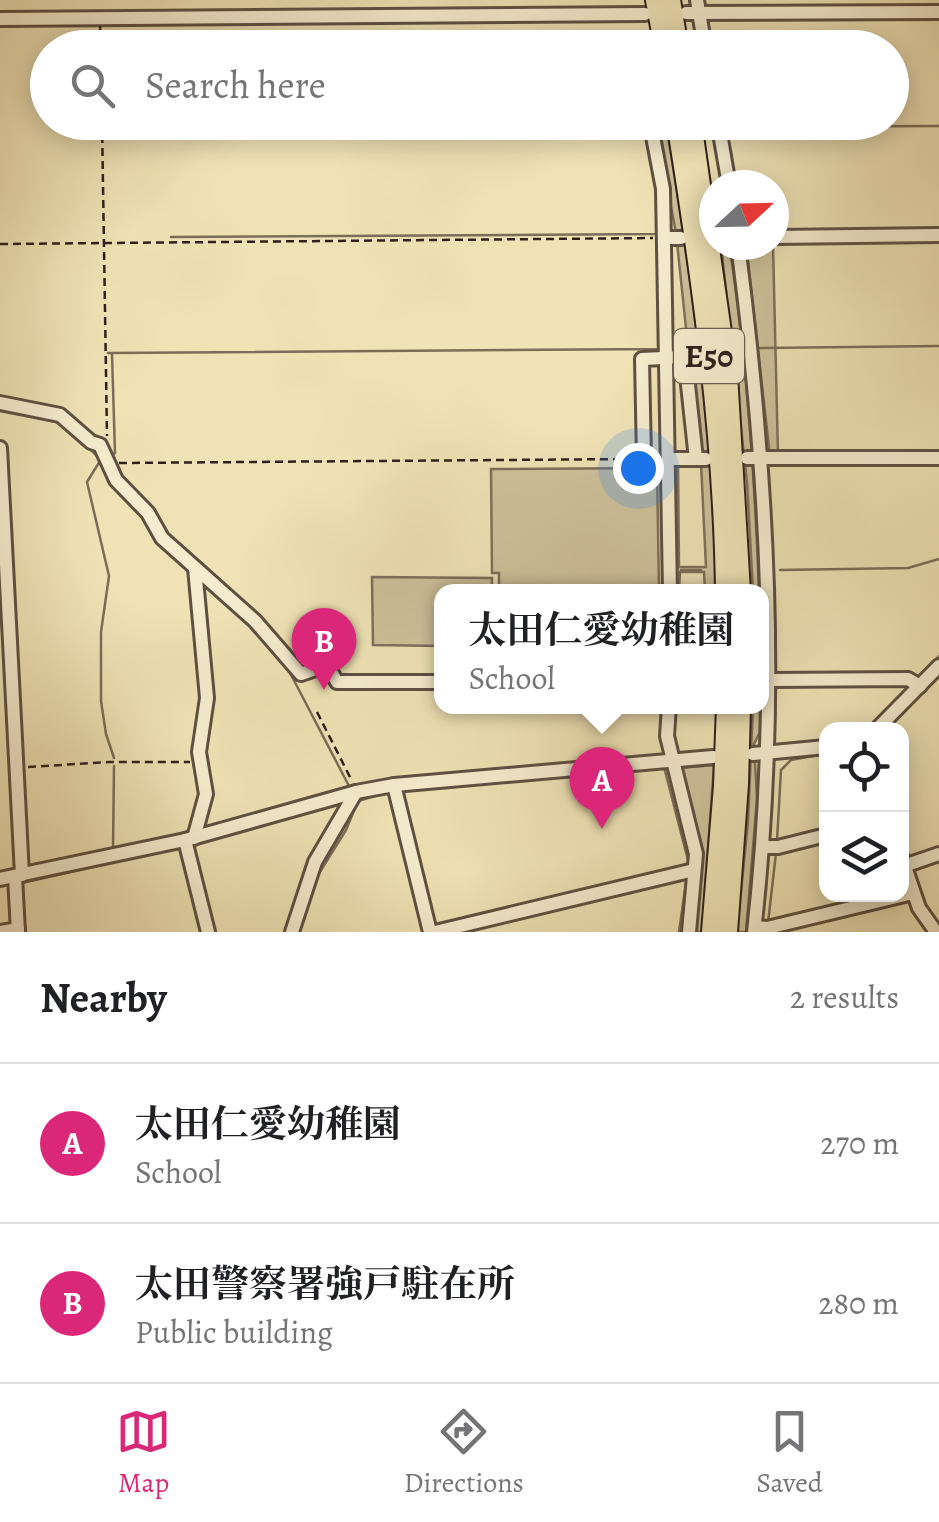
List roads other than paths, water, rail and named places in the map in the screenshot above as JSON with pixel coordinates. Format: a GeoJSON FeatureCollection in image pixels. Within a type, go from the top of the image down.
{"type":"FeatureCollection","features":[{"type":"Feature","properties":{"kind":"highway"},"geometry":{"type":"LineString","coordinates":[[671,0],[677,30]]}},
{"type":"Feature","properties":{"kind":"highway","name":"E50"},"geometry":{"type":"LineString","coordinates":[[679,140],[711,370],[725,584]]}},
{"type":"Feature","properties":{"kind":"highway","name":"E50"},"geometry":{"type":"LineString","coordinates":[[695,140],[728,374],[741,584]]}},
{"type":"Feature","properties":{"kind":"highway"},"geometry":{"type":"LineString","coordinates":[[711,932],[724,786],[726,714]]}},
{"type":"Feature","properties":{"kind":"highway"},"geometry":{"type":"LineString","coordinates":[[728,932],[742,714]]}},
{"type":"Feature","properties":{"kind":"street"},"geometry":{"type":"LineString","coordinates":[[0,18],[650,7]]}},
{"type":"Feature","properties":{"kind":"street"},"geometry":{"type":"LineString","coordinates":[[694,9],[939,12]]}},
{"type":"Feature","properties":{"kind":"street"},"geometry":{"type":"LineString","coordinates":[[653,140],[663,188],[670,584]]}},
{"type":"Feature","properties":{"kind":"street"},"geometry":{"type":"LineString","coordinates":[[721,140],[726,170]]}},
{"type":"Feature","properties":{"kind":"street"},"geometry":{"type":"LineString","coordinates":[[789,236],[939,235]]}},
{"type":"Feature","properties":{"kind":"street"},"geometry":{"type":"LineString","coordinates":[[664,238],[681,238]]}},
{"type":"Feature","properties":{"kind":"street"},"geometry":{"type":"LineString","coordinates":[[739,260],[764,584]]}},
{"type":"Feature","properties":{"kind":"street"},"geometry":{"type":"LineString","coordinates":[[644,459],[642,359],[686,357],[701,459],[668,459]]}},
{"type":"Feature","properties":{"kind":"street"},"geometry":{"type":"LineString","coordinates":[[0,404],[68,419],[91,442],[100,445],[116,480],[148,512],[162,538],[255,621],[302,674],[327,665],[337,682],[434,682]]}},
{"type":"Feature","properties":{"kind":"street"},"geometry":{"type":"LineString","coordinates":[[0,448],[7,743],[16,768],[18,875],[18,930],[0,932]]}},
{"type":"Feature","properties":{"kind":"street"},"geometry":{"type":"LineString","coordinates":[[754,458],[939,458]]}},
{"type":"Feature","properties":{"kind":"street"},"geometry":{"type":"LineString","coordinates":[[195,568],[207,680],[200,752],[206,794],[204,810],[189,839],[208,932]]}},
{"type":"Feature","properties":{"kind":"street"},"geometry":{"type":"LineString","coordinates":[[769,654],[770,752],[755,930],[912,892]]}},
{"type":"Feature","properties":{"kind":"street"},"geometry":{"type":"LineString","coordinates":[[885,722],[939,666]]}},
{"type":"Feature","properties":{"kind":"street"},"geometry":{"type":"LineString","coordinates":[[771,680],[908,679],[920,686]]}},
{"type":"Feature","properties":{"kind":"street"},"geometry":{"type":"LineString","coordinates":[[668,714],[667,736],[695,848],[689,932]]}},
{"type":"Feature","properties":{"kind":"street"},"geometry":{"type":"LineString","coordinates":[[754,754],[819,748]]}},
{"type":"Feature","properties":{"kind":"street"},"geometry":{"type":"LineString","coordinates":[[0,879],[189,839],[394,784],[713,757]]}},
{"type":"Feature","properties":{"kind":"street"},"geometry":{"type":"LineString","coordinates":[[394,784],[434,932],[694,870]]}},
{"type":"Feature","properties":{"kind":"street"},"geometry":{"type":"LineString","coordinates":[[292,932],[315,862],[356,792]]}},
{"type":"Feature","properties":{"kind":"street"},"geometry":{"type":"LineString","coordinates":[[763,846],[778,847],[819,837]]}},
{"type":"Feature","properties":{"kind":"street"},"geometry":{"type":"LineString","coordinates":[[909,861],[939,854]]}},
{"type":"Feature","properties":{"kind":"street"},"geometry":{"type":"LineString","coordinates":[[909,882],[923,917],[936,932]]}},
{"type":"Feature","properties":{"kind":"waterway"},"geometry":{"type":"LineString","coordinates":[[909,126],[939,126]]}},
{"type":"Feature","properties":{"kind":"waterway"},"geometry":{"type":"LineString","coordinates":[[171,237],[658,231]]}},
{"type":"Feature","properties":{"kind":"waterway"},"geometry":{"type":"LineString","coordinates":[[108,353],[659,349],[659,292]]}},
{"type":"Feature","properties":{"kind":"waterway"},"geometry":{"type":"LineString","coordinates":[[760,348],[939,346]]}},
{"type":"Feature","properties":{"kind":"waterway"},"geometry":{"type":"LineString","coordinates":[[673,349],[694,349]]}},
{"type":"Feature","properties":{"kind":"waterway"},"geometry":{"type":"LineString","coordinates":[[112,354],[112,455]]}},
{"type":"Feature","properties":{"kind":"waterway"},"geometry":{"type":"LineString","coordinates":[[3,410],[60,423]]}},
{"type":"Feature","properties":{"kind":"waterway"},"geometry":{"type":"LineString","coordinates":[[89,448],[101,460]]}},
{"type":"Feature","properties":{"kind":"waterway"},"geometry":{"type":"LineString","coordinates":[[100,461],[87,482],[109,576],[101,632],[101,701],[114,758]]}},
{"type":"Feature","properties":{"kind":"waterway"},"geometry":{"type":"LineString","coordinates":[[146,522],[155,537]]}},
{"type":"Feature","properties":{"kind":"waterway"},"geometry":{"type":"LineString","coordinates":[[780,570],[908,568],[939,559]]}},
{"type":"Feature","properties":{"kind":"waterway"},"geometry":{"type":"LineString","coordinates":[[681,570],[701,570]]}},
{"type":"Feature","properties":{"kind":"waterway"},"geometry":{"type":"LineString","coordinates":[[925,671],[939,656]]}},
{"type":"Feature","properties":{"kind":"waterway"},"geometry":{"type":"LineString","coordinates":[[288,669],[349,786]]}},
{"type":"Feature","properties":{"kind":"waterway"},"geometry":{"type":"LineString","coordinates":[[787,757],[819,755]]}},
{"type":"Feature","properties":{"kind":"waterway"},"geometry":{"type":"LineString","coordinates":[[777,841],[781,770],[791,760],[813,756]]}},
{"type":"Feature","properties":{"kind":"waterway"},"geometry":{"type":"LineString","coordinates":[[113,849],[114,766]]}},
{"type":"Feature","properties":{"kind":"waterway"},"geometry":{"type":"LineString","coordinates":[[664,767],[689,864]]}},
{"type":"Feature","properties":{"kind":"waterway"},"geometry":{"type":"LineString","coordinates":[[299,932],[318,875],[346,830],[358,801],[389,792]]}},
{"type":"Feature","properties":{"kind":"waterway"},"geometry":{"type":"LineString","coordinates":[[768,923],[776,853]]}},
{"type":"Feature","properties":{"kind":"waterway"},"geometry":{"type":"LineString","coordinates":[[22,883],[115,862]]}},
{"type":"Feature","properties":{"kind":"waterway"},"geometry":{"type":"LineString","coordinates":[[679,932],[687,876]]}},
{"type":"Feature","properties":{"kind":"place","name":"太田警察署強戸駐在所"},"geometry":{"type":"Point","coordinates":[324,690]}},
{"type":"Feature","properties":{"kind":"place","name":"太田仁愛幼稚園"},"geometry":{"type":"Point","coordinates":[602,829]}}]}
